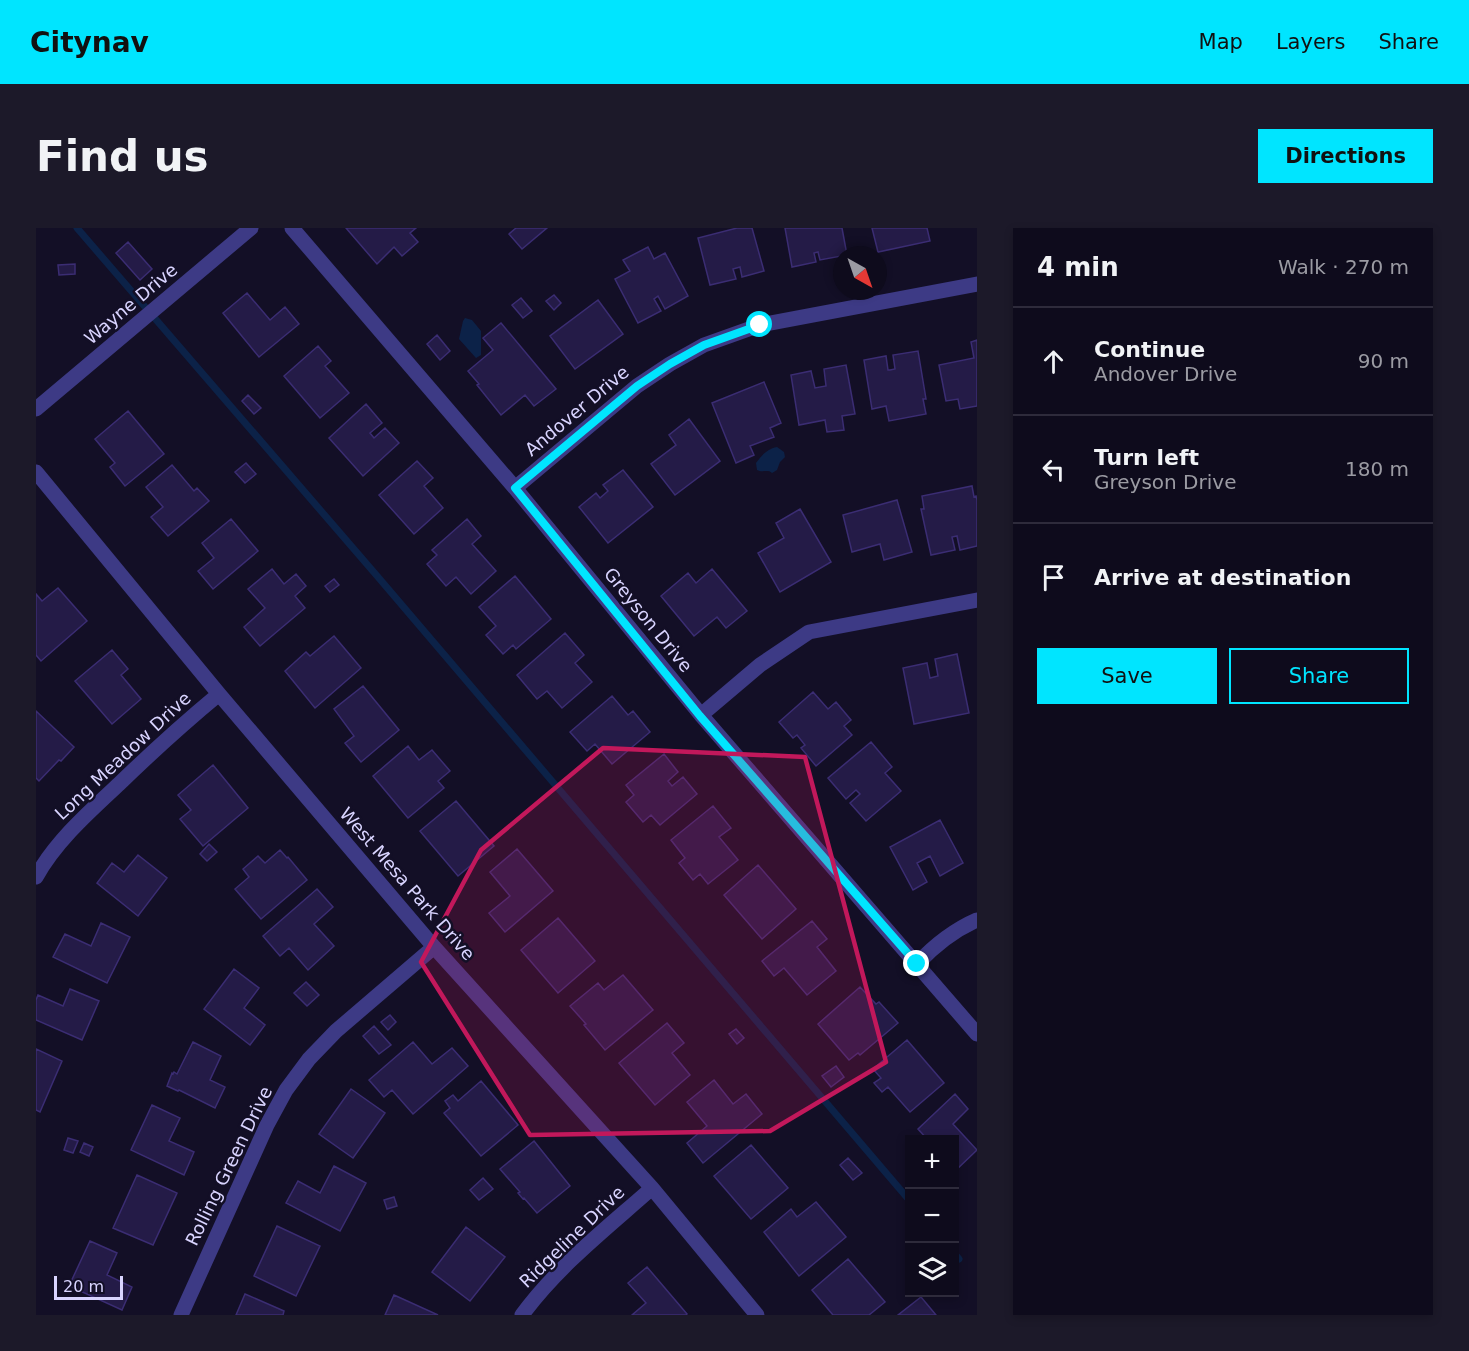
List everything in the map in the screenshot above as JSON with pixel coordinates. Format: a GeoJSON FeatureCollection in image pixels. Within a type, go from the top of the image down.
{"type":"FeatureCollection","features":[{"type":"Feature","properties":{"kind":"street","name":"Wayne Drive"},"geometry":{"type":"LineString","coordinates":[[36,409],[251,228]]}},
{"type":"Feature","properties":{"kind":"street","name":"Greyson Drive"},"geometry":{"type":"LineString","coordinates":[[292,228],[515,488],[700,716],[977,1034]]}},
{"type":"Feature","properties":{"kind":"street","name":"Andover Drive"},"geometry":{"type":"LineString","coordinates":[[515,488],[637,386],[704,345],[760,325],[977,284]]}},
{"type":"Feature","properties":{"kind":"street","name":"West Mesa Park Drive"},"geometry":{"type":"LineString","coordinates":[[36,472],[219,694],[434,947],[652,1188],[757,1315]]}},
{"type":"Feature","properties":{"kind":"street"},"geometry":{"type":"LineString","coordinates":[[700,716],[760,665],[810,632],[977,600]]}},
{"type":"Feature","properties":{"kind":"street","name":"Long Meadow Drive"},"geometry":{"type":"LineString","coordinates":[[36,877],[65,838],[94,807],[174,732],[219,694]]}},
{"type":"Feature","properties":{"kind":"street"},"geometry":{"type":"LineString","coordinates":[[917,964],[942,941],[977,920]]}},
{"type":"Feature","properties":{"kind":"street","name":"Rolling Green Drive"},"geometry":{"type":"LineString","coordinates":[[181,1315],[267,1125],[286,1090],[309,1059],[336,1031],[434,947]]}},
{"type":"Feature","properties":{"kind":"street","name":"Ridgeline Drive"},"geometry":{"type":"LineString","coordinates":[[522,1315],[537,1295],[566,1265],[652,1188]]}},
{"type":"Feature","properties":{"kind":"highlighted area"},"geometry":{"type":"Polygon","coordinates":[[[603,748],[805,757],[886,1062],[770,1131],[530,1135],[421,962],[481,850],[603,748]]]}},
{"type":"Feature","properties":{"kind":"water"},"geometry":{"type":"Polygon","coordinates":[[[465,318],[472,320],[481,331],[481,355],[476,358],[459,339],[465,318]]]}},
{"type":"Feature","properties":{"kind":"water"},"geometry":{"type":"Polygon","coordinates":[[[777,447],[784,452],[785,457],[777,470],[772,473],[757,470],[756,463],[760,457],[777,447]]]}},
{"type":"Feature","properties":{"kind":"building"},"geometry":{"type":"Polygon","coordinates":[[[346,228],[416,228],[410,233],[418,242],[402,256],[394,247],[377,264],[346,228]]]}},
{"type":"Feature","properties":{"kind":"building"},"geometry":{"type":"Polygon","coordinates":[[[516,228],[547,228],[522,249],[509,234],[516,228]]]}},
{"type":"Feature","properties":{"kind":"building"},"geometry":{"type":"Polygon","coordinates":[[[737,228],[752,228],[764,271],[742,277],[740,267],[733,269],[736,279],[710,285],[698,238],[737,228]]]}},
{"type":"Feature","properties":{"kind":"building"},"geometry":{"type":"Polygon","coordinates":[[[785,228],[842,228],[845,246],[833,246],[833,258],[820,260],[818,252],[814,253],[816,262],[792,267],[785,228]]]}},
{"type":"Feature","properties":{"kind":"building"},"geometry":{"type":"Polygon","coordinates":[[[872,228],[927,228],[930,241],[887,250],[887,246],[876,246],[872,228]]]}},
{"type":"Feature","properties":{"kind":"building"},"geometry":{"type":"Polygon","coordinates":[[[128,242],[152,269],[140,280],[116,253],[128,242]]]}},
{"type":"Feature","properties":{"kind":"building"},"geometry":{"type":"Polygon","coordinates":[[[648,247],[654,259],[665,253],[688,296],[665,309],[658,296],[654,299],[661,311],[638,323],[615,279],[630,271],[623,260],[648,247]]]}},
{"type":"Feature","properties":{"kind":"building"},"geometry":{"type":"Polygon","coordinates":[[[75,264],[75,274],[59,275],[58,265],[75,264]]]}},
{"type":"Feature","properties":{"kind":"building"},"geometry":{"type":"Polygon","coordinates":[[[247,293],[270,320],[285,307],[299,324],[259,357],[223,313],[247,293]]]}},
{"type":"Feature","properties":{"kind":"building"},"geometry":{"type":"Polygon","coordinates":[[[554,295],[561,303],[554,310],[546,301],[554,295]]]}},
{"type":"Feature","properties":{"kind":"building"},"geometry":{"type":"Polygon","coordinates":[[[521,298],[532,311],[523,318],[512,305],[521,298]]]}},
{"type":"Feature","properties":{"kind":"building"},"geometry":{"type":"Polygon","coordinates":[[[598,300],[623,334],[575,369],[550,336],[598,300]]]}},
{"type":"Feature","properties":{"kind":"building"},"geometry":{"type":"Polygon","coordinates":[[[501,323],[556,389],[534,406],[525,395],[501,415],[468,371],[493,350],[483,338],[501,323]]]}},
{"type":"Feature","properties":{"kind":"building"},"geometry":{"type":"Polygon","coordinates":[[[437,335],[450,351],[440,360],[427,344],[437,335]]]}},
{"type":"Feature","properties":{"kind":"building"},"geometry":{"type":"Polygon","coordinates":[[[977,340],[977,406],[960,409],[958,399],[946,401],[939,365],[974,358],[971,342],[977,340]]]}},
{"type":"Feature","properties":{"kind":"building"},"geometry":{"type":"Polygon","coordinates":[[[318,346],[331,361],[325,366],[349,393],[320,418],[284,376],[318,346]]]}},
{"type":"Feature","properties":{"kind":"building"},"geometry":{"type":"Polygon","coordinates":[[[918,351],[926,399],[923,399],[926,414],[889,421],[886,406],[872,409],[864,360],[886,356],[888,370],[890,370],[895,369],[893,355],[918,351]]]}},
{"type":"Feature","properties":{"kind":"building"},"geometry":{"type":"Polygon","coordinates":[[[846,365],[855,414],[842,416],[844,430],[827,432],[825,420],[799,425],[791,375],[811,371],[815,388],[826,386],[824,369],[846,365]]]}},
{"type":"Feature","properties":{"kind":"building"},"geometry":{"type":"Polygon","coordinates":[[[764,382],[781,423],[770,428],[774,437],[750,446],[754,455],[736,463],[712,403],[764,382]]]}},
{"type":"Feature","properties":{"kind":"building"},"geometry":{"type":"Polygon","coordinates":[[[248,395],[261,408],[254,414],[242,401],[248,395]]]}},
{"type":"Feature","properties":{"kind":"building"},"geometry":{"type":"Polygon","coordinates":[[[366,404],[382,423],[370,433],[374,438],[385,428],[399,443],[363,476],[329,438],[366,404]]]}},
{"type":"Feature","properties":{"kind":"building"},"geometry":{"type":"Polygon","coordinates":[[[128,411],[164,454],[125,486],[110,467],[115,463],[95,439],[128,411]]]}},
{"type":"Feature","properties":{"kind":"building"},"geometry":{"type":"Polygon","coordinates":[[[689,419],[720,461],[675,495],[651,464],[676,445],[669,435],[689,419]]]}},
{"type":"Feature","properties":{"kind":"building"},"geometry":{"type":"Polygon","coordinates":[[[417,461],[433,478],[424,486],[443,508],[414,534],[379,495],[417,461]]]}},
{"type":"Feature","properties":{"kind":"building"},"geometry":{"type":"Polygon","coordinates":[[[246,463],[256,474],[245,483],[235,472],[246,463]]]}},
{"type":"Feature","properties":{"kind":"building"},"geometry":{"type":"Polygon","coordinates":[[[172,465],[194,491],[197,488],[209,501],[168,536],[151,517],[163,507],[146,487],[172,465]]]}},
{"type":"Feature","properties":{"kind":"building"},"geometry":{"type":"Polygon","coordinates":[[[623,470],[653,507],[608,543],[579,507],[596,493],[600,498],[608,491],[603,485],[623,470]]]}},
{"type":"Feature","properties":{"kind":"building"},"geometry":{"type":"Polygon","coordinates":[[[972,486],[974,497],[976,496],[977,500],[977,546],[960,550],[957,536],[952,537],[955,550],[931,555],[921,509],[924,509],[922,496],[972,486]]]}},
{"type":"Feature","properties":{"kind":"building"},"geometry":{"type":"Polygon","coordinates":[[[897,500],[912,552],[884,560],[880,544],[852,552],[843,515],[897,500]]]}},
{"type":"Feature","properties":{"kind":"building"},"geometry":{"type":"Polygon","coordinates":[[[800,509],[831,562],[780,592],[758,553],[784,538],[776,523],[800,509]]]}},
{"type":"Feature","properties":{"kind":"building"},"geometry":{"type":"Polygon","coordinates":[[[231,519],[258,551],[213,589],[198,571],[214,558],[202,543],[231,519]]]}},
{"type":"Feature","properties":{"kind":"building"},"geometry":{"type":"Polygon","coordinates":[[[467,519],[481,536],[472,544],[496,571],[471,594],[456,577],[446,586],[427,564],[437,555],[432,550],[467,519]]]}},
{"type":"Feature","properties":{"kind":"building"},"geometry":{"type":"Polygon","coordinates":[[[272,569],[284,584],[296,574],[306,586],[295,596],[305,608],[260,646],[244,627],[265,608],[248,589],[272,569]]]}},
{"type":"Feature","properties":{"kind":"building"},"geometry":{"type":"Polygon","coordinates":[[[712,569],[747,611],[726,628],[717,617],[694,636],[661,596],[688,573],[696,583],[712,569]]]}},
{"type":"Feature","properties":{"kind":"building"},"geometry":{"type":"Polygon","coordinates":[[[515,576],[551,619],[516,649],[513,645],[503,654],[486,635],[496,626],[479,607],[515,576]]]}},
{"type":"Feature","properties":{"kind":"building"},"geometry":{"type":"Polygon","coordinates":[[[334,579],[339,585],[330,592],[325,586],[334,579]]]}},
{"type":"Feature","properties":{"kind":"building"},"geometry":{"type":"Polygon","coordinates":[[[58,588],[87,621],[41,661],[36,655],[36,594],[42,601],[58,588]]]}},
{"type":"Feature","properties":{"kind":"building"},"geometry":{"type":"Polygon","coordinates":[[[565,633],[584,655],[575,663],[592,682],[562,708],[547,691],[537,699],[517,675],[565,633]]]}},
{"type":"Feature","properties":{"kind":"building"},"geometry":{"type":"Polygon","coordinates":[[[334,636],[361,668],[315,708],[285,671],[306,652],[310,656],[334,636]]]}},
{"type":"Feature","properties":{"kind":"building"},"geometry":{"type":"Polygon","coordinates":[[[112,650],[128,669],[121,675],[141,699],[112,724],[75,681],[112,650]]]}},
{"type":"Feature","properties":{"kind":"building"},"geometry":{"type":"Polygon","coordinates":[[[957,654],[969,713],[914,724],[903,668],[927,663],[930,678],[938,676],[935,659],[957,654]]]}},
{"type":"Feature","properties":{"kind":"building"},"geometry":{"type":"Polygon","coordinates":[[[363,686],[399,730],[361,762],[345,743],[354,736],[334,709],[363,686]]]}},
{"type":"Feature","properties":{"kind":"building"},"geometry":{"type":"Polygon","coordinates":[[[813,692],[828,709],[836,702],[851,720],[844,726],[852,735],[816,766],[801,748],[805,745],[797,735],[793,738],[779,722],[813,692]]]}},
{"type":"Feature","properties":{"kind":"building"},"geometry":{"type":"Polygon","coordinates":[[[612,696],[628,715],[633,711],[650,732],[612,764],[595,744],[587,751],[570,732],[612,696]]]}},
{"type":"Feature","properties":{"kind":"building"},"geometry":{"type":"Polygon","coordinates":[[[36,711],[74,747],[39,781],[36,778],[36,711]]]}},
{"type":"Feature","properties":{"kind":"building"},"geometry":{"type":"Polygon","coordinates":[[[871,742],[892,767],[885,773],[901,791],[866,821],[850,803],[860,794],[856,790],[846,799],[828,778],[871,742]]]}},
{"type":"Feature","properties":{"kind":"building"},"geometry":{"type":"Polygon","coordinates":[[[408,746],[419,760],[432,750],[450,771],[438,781],[444,788],[408,818],[373,776],[408,746]]]}},
{"type":"Feature","properties":{"kind":"building"},"geometry":{"type":"Polygon","coordinates":[[[664,754],[678,772],[668,781],[672,786],[683,777],[697,794],[660,825],[651,815],[643,822],[626,802],[634,795],[626,785],[664,754]]]}},
{"type":"Feature","properties":{"kind":"building"},"geometry":{"type":"Polygon","coordinates":[[[213,765],[248,808],[203,846],[180,819],[191,810],[178,795],[213,765]]]}},
{"type":"Feature","properties":{"kind":"building"},"geometry":{"type":"Polygon","coordinates":[[[456,801],[494,846],[458,876],[420,831],[456,801]]]}},
{"type":"Feature","properties":{"kind":"building"},"geometry":{"type":"Polygon","coordinates":[[[713,806],[731,828],[719,837],[738,860],[708,884],[700,874],[693,880],[679,863],[685,858],[671,840],[713,806]]]}},
{"type":"Feature","properties":{"kind":"building"},"geometry":{"type":"Polygon","coordinates":[[[940,820],[963,863],[940,876],[930,856],[917,863],[927,882],[913,890],[890,847],[940,820]]]}},
{"type":"Feature","properties":{"kind":"building"},"geometry":{"type":"Polygon","coordinates":[[[209,844],[217,852],[207,861],[200,854],[209,844]]]}},
{"type":"Feature","properties":{"kind":"building"},"geometry":{"type":"Polygon","coordinates":[[[517,849],[553,891],[505,932],[489,913],[510,896],[490,872],[517,849]]]}},
{"type":"Feature","properties":{"kind":"building"},"geometry":{"type":"Polygon","coordinates":[[[280,850],[307,880],[261,919],[235,889],[249,877],[243,869],[258,856],[265,863],[280,850]]]}},
{"type":"Feature","properties":{"kind":"building"},"geometry":{"type":"Polygon","coordinates":[[[138,855],[167,878],[138,916],[97,883],[112,863],[124,872],[138,855]]]}},
{"type":"Feature","properties":{"kind":"building"},"geometry":{"type":"Polygon","coordinates":[[[758,865],[796,909],[762,939],[724,895],[758,865]]]}},
{"type":"Feature","properties":{"kind":"building"},"geometry":{"type":"Polygon","coordinates":[[[317,889],[333,907],[314,924],[334,946],[308,970],[289,948],[280,956],[263,936],[317,889]]]}},
{"type":"Feature","properties":{"kind":"building"},"geometry":{"type":"Polygon","coordinates":[[[558,918],[595,961],[558,993],[521,950],[558,918]]]}},
{"type":"Feature","properties":{"kind":"building"},"geometry":{"type":"Polygon","coordinates":[[[812,921],[827,939],[817,947],[836,971],[807,995],[784,968],[774,976],[762,961],[812,921]]]}},
{"type":"Feature","properties":{"kind":"building"},"geometry":{"type":"Polygon","coordinates":[[[101,923],[130,937],[107,983],[53,957],[65,934],[91,946],[101,923]]]}},
{"type":"Feature","properties":{"kind":"building"},"geometry":{"type":"Polygon","coordinates":[[[234,969],[259,988],[244,1008],[265,1025],[250,1045],[204,1009],[234,969]]]}},
{"type":"Feature","properties":{"kind":"building"},"geometry":{"type":"Polygon","coordinates":[[[623,975],[653,1010],[605,1050],[570,1006],[598,983],[604,990],[623,975]]]}},
{"type":"Feature","properties":{"kind":"building"},"geometry":{"type":"Polygon","coordinates":[[[306,982],[319,995],[307,1006],[294,993],[306,982]]]}},
{"type":"Feature","properties":{"kind":"building"},"geometry":{"type":"Polygon","coordinates":[[[860,987],[876,1004],[879,1002],[898,1023],[860,1055],[858,1053],[849,1060],[818,1024],[860,987]]]}},
{"type":"Feature","properties":{"kind":"building"},"geometry":{"type":"Polygon","coordinates":[[[70,989],[99,1001],[82,1040],[36,1020],[38,995],[63,1006],[70,989]]]}},
{"type":"Feature","properties":{"kind":"building"},"geometry":{"type":"Polygon","coordinates":[[[390,1015],[396,1022],[388,1030],[381,1022],[390,1015]]]}},
{"type":"Feature","properties":{"kind":"building"},"geometry":{"type":"Polygon","coordinates":[[[667,1023],[684,1043],[672,1053],[690,1075],[655,1105],[619,1063],[667,1023]]]}},
{"type":"Feature","properties":{"kind":"building"},"geometry":{"type":"Polygon","coordinates":[[[374,1026],[391,1045],[379,1054],[363,1036],[374,1026]]]}},
{"type":"Feature","properties":{"kind":"building"},"geometry":{"type":"Polygon","coordinates":[[[736,1029],[744,1038],[737,1044],[729,1034],[736,1029]]]}},
{"type":"Feature","properties":{"kind":"building"},"geometry":{"type":"Polygon","coordinates":[[[907,1040],[944,1083],[910,1112],[888,1087],[882,1092],[874,1083],[881,1078],[873,1069],[907,1040]]]}},
{"type":"Feature","properties":{"kind":"building"},"geometry":{"type":"Polygon","coordinates":[[[193,1042],[221,1056],[210,1080],[225,1087],[215,1108],[167,1086],[172,1073],[177,1074],[193,1042]]]}},
{"type":"Feature","properties":{"kind":"building"},"geometry":{"type":"Polygon","coordinates":[[[413,1042],[432,1064],[452,1048],[468,1066],[413,1114],[392,1090],[384,1097],[369,1080],[413,1042]]]}},
{"type":"Feature","properties":{"kind":"building"},"geometry":{"type":"Polygon","coordinates":[[[36,1049],[62,1061],[40,1112],[36,1110],[36,1049]]]}},
{"type":"Feature","properties":{"kind":"building"},"geometry":{"type":"Polygon","coordinates":[[[836,1066],[844,1077],[831,1087],[822,1076],[836,1066]]]}},
{"type":"Feature","properties":{"kind":"building"},"geometry":{"type":"Polygon","coordinates":[[[714,1080],[733,1104],[746,1094],[762,1114],[703,1163],[687,1143],[707,1126],[687,1102],[714,1080]]]}},
{"type":"Feature","properties":{"kind":"building"},"geometry":{"type":"Polygon","coordinates":[[[481,1081],[518,1125],[481,1156],[444,1113],[450,1108],[445,1101],[453,1095],[458,1101],[481,1081]]]}},
{"type":"Feature","properties":{"kind":"building"},"geometry":{"type":"Polygon","coordinates":[[[351,1089],[385,1113],[353,1158],[319,1134],[351,1089]]]}},
{"type":"Feature","properties":{"kind":"building"},"geometry":{"type":"Polygon","coordinates":[[[955,1094],[968,1109],[953,1124],[977,1150],[959,1167],[959,1135],[923,1135],[918,1129],[955,1094]]]}},
{"type":"Feature","properties":{"kind":"building"},"geometry":{"type":"Polygon","coordinates":[[[152,1105],[180,1118],[169,1141],[194,1152],[184,1175],[131,1150],[152,1105]]]}},
{"type":"Feature","properties":{"kind":"building"},"geometry":{"type":"Polygon","coordinates":[[[68,1138],[78,1141],[73,1153],[64,1150],[68,1138]]]}},
{"type":"Feature","properties":{"kind":"building"},"geometry":{"type":"Polygon","coordinates":[[[534,1141],[570,1186],[537,1213],[500,1169],[534,1141]]]}},
{"type":"Feature","properties":{"kind":"building"},"geometry":{"type":"Polygon","coordinates":[[[84,1143],[93,1147],[89,1156],[80,1152],[84,1143]]]}},
{"type":"Feature","properties":{"kind":"building"},"geometry":{"type":"Polygon","coordinates":[[[751,1145],[788,1188],[751,1219],[714,1176],[751,1145]]]}},
{"type":"Feature","properties":{"kind":"building"},"geometry":{"type":"Polygon","coordinates":[[[848,1158],[862,1173],[853,1180],[840,1165],[848,1158]]]}},
{"type":"Feature","properties":{"kind":"building"},"geometry":{"type":"Polygon","coordinates":[[[334,1166],[366,1183],[340,1231],[286,1203],[298,1181],[320,1193],[334,1166]]]}},
{"type":"Feature","properties":{"kind":"building"},"geometry":{"type":"Polygon","coordinates":[[[137,1175],[177,1193],[153,1245],[113,1228],[137,1175]]]}},
{"type":"Feature","properties":{"kind":"building"},"geometry":{"type":"Polygon","coordinates":[[[483,1178],[493,1189],[479,1200],[470,1190],[483,1178]]]}},
{"type":"Feature","properties":{"kind":"building"},"geometry":{"type":"Polygon","coordinates":[[[394,1197],[397,1206],[387,1209],[384,1200],[394,1197]]]}},
{"type":"Feature","properties":{"kind":"building"},"geometry":{"type":"Polygon","coordinates":[[[816,1202],[846,1237],[799,1276],[764,1232],[791,1209],[797,1217],[816,1202]]]}},
{"type":"Feature","properties":{"kind":"building"},"geometry":{"type":"Polygon","coordinates":[[[277,1226],[320,1246],[296,1296],[254,1276],[277,1226]]]}},
{"type":"Feature","properties":{"kind":"building"},"geometry":{"type":"Polygon","coordinates":[[[466,1227],[505,1257],[470,1301],[432,1272],[466,1227]]]}},
{"type":"Feature","properties":{"kind":"building"},"geometry":{"type":"Polygon","coordinates":[[[90,1241],[117,1253],[107,1275],[132,1287],[122,1310],[69,1286],[90,1241]]]}},
{"type":"Feature","properties":{"kind":"building"},"geometry":{"type":"Polygon","coordinates":[[[848,1259],[885,1302],[869,1315],[833,1315],[812,1290],[848,1259]]]}},
{"type":"Feature","properties":{"kind":"building"},"geometry":{"type":"Polygon","coordinates":[[[647,1267],[686,1315],[632,1315],[646,1303],[628,1283],[647,1267]]]}},
{"type":"Feature","properties":{"kind":"building"},"geometry":{"type":"Polygon","coordinates":[[[245,1294],[284,1311],[283,1315],[236,1315],[245,1294]]]}},
{"type":"Feature","properties":{"kind":"building"},"geometry":{"type":"Polygon","coordinates":[[[394,1295],[438,1315],[385,1315],[394,1295]]]}},
{"type":"Feature","properties":{"kind":"building"},"geometry":{"type":"Polygon","coordinates":[[[921,1297],[936,1315],[898,1315],[921,1297]]]}},
{"type":"Feature","properties":{"kind":"waterway"},"geometry":{"type":"LineString","coordinates":[[77,228],[905,1195]]}},
{"type":"Feature","properties":{"kind":"route"},"geometry":{"type":"LineString","coordinates":[[760,325],[704,345],[670,364],[637,386],[515,488],[700,716],[917,964]]}}]}
